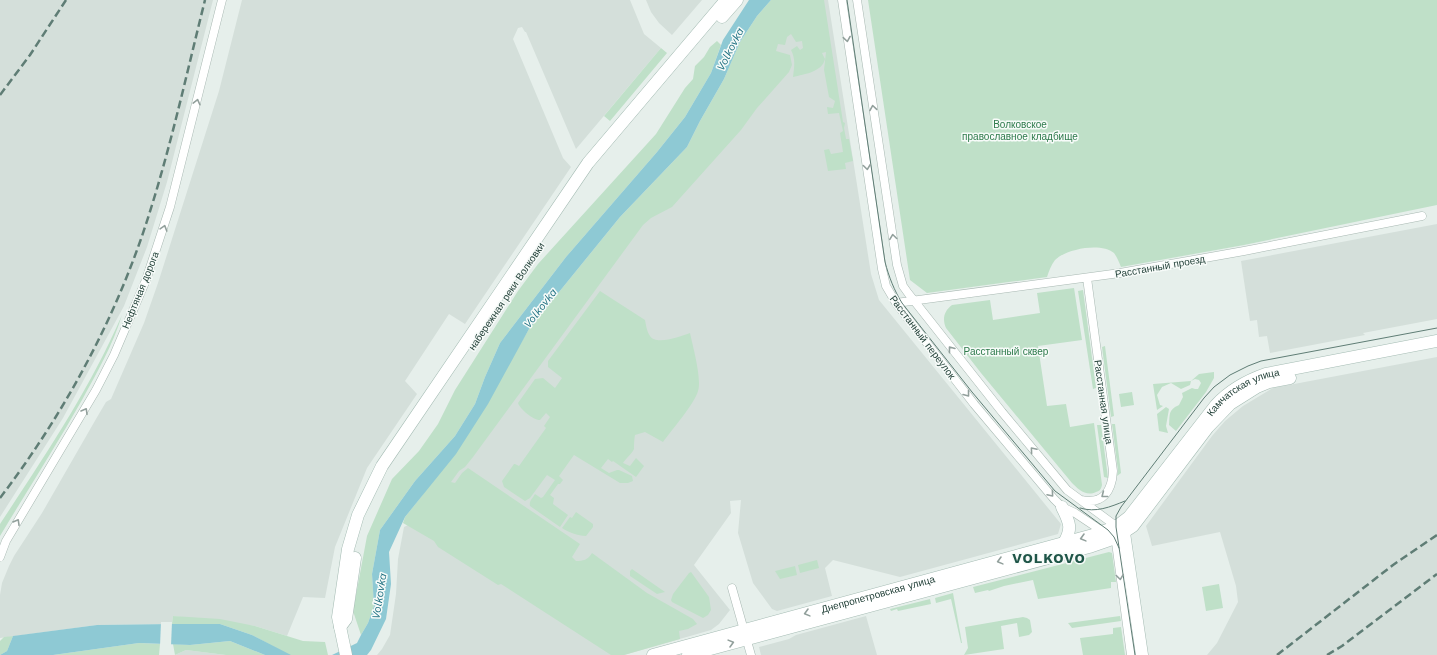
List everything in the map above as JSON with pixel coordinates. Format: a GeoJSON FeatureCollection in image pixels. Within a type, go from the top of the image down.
{"type":"FeatureCollection","features":[{"type":"Feature","properties":{"kind":"main road","name":"набережная реки Волковки"},"geometry":{"type":"LineString","coordinates":[[346,655],[342,641],[338,613],[350,537],[363,502],[382,466],[588,163],[726,0]]}},
{"type":"Feature","properties":{"kind":"main road","name":"набережная реки Волковки"},"geometry":{"type":"LineString","coordinates":[[340,627],[346,618],[361,528],[388,470],[561,215],[592,172],[737,0]]}},
{"type":"Feature","properties":{"kind":"main road","name":"Камчатская улица"},"geometry":{"type":"LineString","coordinates":[[1118,533],[1128,517],[1216,405],[1228,393],[1244,383],[1266,374],[1437,341]]}},
{"type":"Feature","properties":{"kind":"main road","name":"Камчатская улица"},"geometry":{"type":"LineString","coordinates":[[1102,532],[1118,533],[1135,524],[1216,418],[1230,404],[1250,390],[1263,384],[1278,380],[1437,350]]}},
{"type":"Feature","properties":{"kind":"main road"},"geometry":{"type":"LineString","coordinates":[[1062,507],[1070,523],[1069,532],[1064,543]]}},
{"type":"Feature","properties":{"kind":"main road","name":"Днепропетровская улица"},"geometry":{"type":"LineString","coordinates":[[688,655],[745,634],[1102,532]]}},
{"type":"Feature","properties":{"kind":"main road"},"geometry":{"type":"LineString","coordinates":[[1118,533],[1142,655]]}},
{"type":"Feature","properties":{"kind":"main road","name":"Днепропетровская улица"},"geometry":{"type":"LineString","coordinates":[[653,655],[745,634],[1089,547],[1118,533]]}},
{"type":"Feature","properties":{"kind":"street","name":"Нефтяная дорога"},"geometry":{"type":"LineString","coordinates":[[0,557],[10,535],[96,390],[114,355],[146,280],[170,207],[222,0]]}},
{"type":"Feature","properties":{"kind":"street","name":"Расстанный переулок"},"geometry":{"type":"LineString","coordinates":[[842,0],[882,269],[886,286],[896,303],[974,404],[1062,507],[1075,513],[1102,532]]}},
{"type":"Feature","properties":{"kind":"street","name":"Расстанный переулок"},"geometry":{"type":"LineString","coordinates":[[857,0],[898,270],[903,286],[997,407],[1063,485],[1118,533]]}},
{"type":"Feature","properties":{"kind":"street","name":"Расстанный проезд"},"geometry":{"type":"LineString","coordinates":[[896,303],[1087,278],[1225,255],[1422,216]]}},
{"type":"Feature","properties":{"kind":"street","name":"Расстанная улица"},"geometry":{"type":"LineString","coordinates":[[1078,499],[1090,501],[1097,500],[1107,493],[1112,486],[1113,471],[1087,278]]}},
{"type":"Feature","properties":{"kind":"street"},"geometry":{"type":"LineString","coordinates":[[1118,533],[1131,655]]}},
{"type":"Feature","properties":{"kind":"street"},"geometry":{"type":"LineString","coordinates":[[732,588],[751,655]]}},
{"type":"Feature","properties":{"kind":"shaded area"},"geometry":{"type":"Polygon","coordinates":[[[0,0],[213,0],[167,182],[147,247],[124,306],[63,418],[0,517],[0,0]]]}},
{"type":"Feature","properties":{"kind":"shaded area"},"geometry":{"type":"Polygon","coordinates":[[[242,0],[630,0],[644,34],[661,48],[576,149],[526,32],[522,27],[518,28],[513,39],[563,158],[571,167],[465,324],[449,314],[405,381],[417,394],[367,468],[335,547],[325,598],[303,597],[287,636],[255,626],[173,616],[172,624],[97,625],[0,638],[0,595],[2,583],[9,566],[42,513],[106,402],[111,399],[144,323],[219,91],[242,0]]]}},
{"type":"Feature","properties":{"kind":"shaded area"},"geometry":{"type":"Polygon","coordinates":[[[646,0],[702,0],[672,35],[659,23],[651,12],[646,0]]]}},
{"type":"Feature","properties":{"kind":"shaded area"},"geometry":{"type":"Polygon","coordinates":[[[797,0],[828,0],[871,274],[879,300],[1061,524],[1058,534],[900,577],[833,560],[825,568],[832,596],[777,611],[772,609],[753,583],[738,533],[741,500],[730,501],[731,513],[694,565],[730,610],[719,624],[711,630],[624,655],[377,655],[390,635],[396,594],[398,559],[404,527],[408,525],[413,528],[797,0]]]}},
{"type":"Feature","properties":{"kind":"shaded area"},"geometry":{"type":"Polygon","coordinates":[[[1437,224],[1437,319],[1363,333],[1365,335],[1270,353],[1267,336],[1259,337],[1257,320],[1250,321],[1241,261],[1437,224]]]}},
{"type":"Feature","properties":{"kind":"shaded area"},"geometry":{"type":"Polygon","coordinates":[[[1437,357],[1437,655],[1207,655],[1217,643],[1238,602],[1236,586],[1220,532],[1152,546],[1146,526],[1212,436],[1225,421],[1243,406],[1273,388],[1437,357]]]}},
{"type":"Feature","properties":{"kind":"shaded area"},"geometry":{"type":"Polygon","coordinates":[[[866,616],[877,655],[761,655],[759,647],[789,639],[796,635],[866,616]]]}},
{"type":"Feature","properties":{"kind":"shaded area"},"geometry":{"type":"Polygon","coordinates":[[[186,650],[226,655],[175,655],[186,650]]]}},
{"type":"Feature","properties":{"kind":"green space"},"geometry":{"type":"Polygon","coordinates":[[[771,0],[824,0],[843,122],[845,123],[844,128],[846,139],[849,139],[853,161],[845,163],[846,169],[828,171],[824,150],[829,149],[831,154],[843,152],[840,133],[843,131],[839,113],[828,114],[827,107],[833,108],[835,101],[829,97],[824,70],[826,52],[822,53],[825,59],[817,70],[793,77],[794,60],[791,50],[797,46],[800,50],[803,48],[802,41],[796,42],[791,34],[787,37],[785,45],[778,44],[776,51],[790,55],[792,65],[789,72],[757,108],[741,130],[672,207],[651,218],[643,225],[473,457],[465,467],[459,471],[451,482],[455,483],[462,473],[468,468],[580,544],[572,557],[576,561],[585,560],[592,553],[647,593],[693,619],[697,624],[688,629],[679,631],[680,639],[624,655],[611,655],[501,584],[498,585],[438,547],[434,541],[403,523],[405,517],[421,497],[508,365],[529,329],[620,217],[687,147],[724,79],[740,42],[757,16],[771,0]]]}},
{"type":"Feature","properties":{"kind":"green space","name":"Волковское православное кладбище"},"geometry":{"type":"Polygon","coordinates":[[[868,0],[1437,0],[1437,205],[1244,245],[1121,267],[1114,253],[1101,248],[1084,248],[1060,256],[1051,266],[1047,277],[927,293],[910,280],[868,0]]]}},
{"type":"Feature","properties":{"kind":"green space"},"geometry":{"type":"Polygon","coordinates":[[[717,41],[721,45],[711,73],[685,117],[657,152],[566,257],[500,343],[475,404],[455,436],[415,481],[380,530],[372,574],[374,606],[368,623],[361,635],[353,611],[367,536],[392,479],[419,451],[438,424],[455,390],[518,291],[538,264],[656,134],[685,88],[693,79],[695,66],[704,57],[710,47],[717,41]]]}},
{"type":"Feature","properties":{"kind":"green space"},"geometry":{"type":"Polygon","coordinates":[[[661,48],[667,53],[610,121],[604,116],[661,48]]]}},
{"type":"Feature","properties":{"kind":"green space","name":"Расстанный сквер"},"geometry":{"type":"Polygon","coordinates":[[[1074,288],[1082,340],[1038,346],[1047,406],[1066,404],[1070,427],[1094,423],[1102,485],[1101,489],[1097,492],[1089,494],[1082,492],[1072,483],[981,373],[946,328],[944,321],[944,315],[952,305],[990,300],[993,320],[1040,313],[1037,293],[1074,288]]]}},
{"type":"Feature","properties":{"kind":"green space"},"geometry":{"type":"Polygon","coordinates":[[[1083,290],[1096,388],[1093,389],[1078,291],[1083,290]]]}},
{"type":"Feature","properties":{"kind":"green space"},"geometry":{"type":"Polygon","coordinates":[[[600,291],[645,320],[648,333],[653,339],[663,340],[690,333],[697,363],[699,386],[696,396],[663,442],[645,432],[635,435],[634,449],[623,463],[630,466],[636,458],[644,466],[636,477],[608,459],[601,468],[609,473],[619,470],[632,476],[633,481],[628,483],[620,483],[574,455],[559,476],[563,480],[550,495],[554,498],[553,504],[568,515],[560,527],[530,506],[531,500],[535,494],[541,498],[543,497],[555,480],[547,475],[530,498],[525,501],[504,487],[502,481],[514,464],[519,466],[546,428],[544,426],[550,417],[546,413],[540,420],[537,420],[524,411],[518,403],[535,379],[543,378],[555,388],[562,378],[548,367],[548,361],[600,291]]]}},
{"type":"Feature","properties":{"kind":"green space"},"geometry":{"type":"Polygon","coordinates":[[[122,315],[109,348],[82,400],[0,536],[0,524],[66,422],[96,369],[122,315]]]}},
{"type":"Feature","properties":{"kind":"green space"},"geometry":{"type":"Polygon","coordinates":[[[1105,346],[1114,416],[1111,417],[1102,347],[1105,346]]]}},
{"type":"Feature","properties":{"kind":"green space"},"geometry":{"type":"Polygon","coordinates":[[[1214,372],[1214,378],[1206,392],[1176,431],[1169,425],[1170,413],[1179,405],[1183,397],[1182,393],[1192,388],[1198,389],[1201,383],[1199,380],[1195,379],[1191,381],[1199,374],[1214,372]]]}},
{"type":"Feature","properties":{"kind":"green space"},"geometry":{"type":"Polygon","coordinates":[[[1191,381],[1190,385],[1181,389],[1171,383],[1162,387],[1157,395],[1160,405],[1163,406],[1157,410],[1153,384],[1191,381]]]}},
{"type":"Feature","properties":{"kind":"green space"},"geometry":{"type":"Polygon","coordinates":[[[1132,392],[1134,405],[1121,407],[1119,394],[1132,392]]]}},
{"type":"Feature","properties":{"kind":"green space"},"geometry":{"type":"Polygon","coordinates":[[[1166,407],[1169,409],[1166,426],[1168,433],[1159,431],[1157,414],[1166,407]]]}},
{"type":"Feature","properties":{"kind":"green space"},"geometry":{"type":"Polygon","coordinates":[[[1112,424],[1115,424],[1121,473],[1117,476],[1118,471],[1112,424]]]}},
{"type":"Feature","properties":{"kind":"green space"},"geometry":{"type":"Polygon","coordinates":[[[1097,425],[1101,425],[1108,478],[1104,477],[1097,425]]]}},
{"type":"Feature","properties":{"kind":"green space"},"geometry":{"type":"Polygon","coordinates":[[[576,512],[593,524],[593,527],[586,536],[573,534],[562,528],[570,517],[572,518],[576,512]]]}},
{"type":"Feature","properties":{"kind":"green space"},"geometry":{"type":"Polygon","coordinates":[[[1109,552],[1112,553],[1116,582],[1111,582],[1111,588],[1038,599],[1033,580],[975,593],[973,587],[1109,552]]]}},
{"type":"Feature","properties":{"kind":"green space"},"geometry":{"type":"Polygon","coordinates":[[[817,560],[819,568],[800,573],[798,565],[817,560]]]}},
{"type":"Feature","properties":{"kind":"green space"},"geometry":{"type":"Polygon","coordinates":[[[795,566],[797,575],[780,579],[775,571],[795,566]]]}},
{"type":"Feature","properties":{"kind":"green space"},"geometry":{"type":"Polygon","coordinates":[[[632,569],[665,592],[657,594],[630,576],[630,571],[632,569]]]}},
{"type":"Feature","properties":{"kind":"green space"},"geometry":{"type":"Polygon","coordinates":[[[691,572],[709,597],[711,610],[708,615],[703,618],[672,602],[671,600],[673,594],[691,572]]]}},
{"type":"Feature","properties":{"kind":"green space"},"geometry":{"type":"Polygon","coordinates":[[[1219,584],[1223,608],[1206,611],[1202,587],[1219,584]]]}},
{"type":"Feature","properties":{"kind":"green space"},"geometry":{"type":"Polygon","coordinates":[[[953,593],[962,643],[951,599],[936,603],[935,598],[953,593]]]}},
{"type":"Feature","properties":{"kind":"green space"},"geometry":{"type":"Polygon","coordinates":[[[930,599],[931,604],[898,611],[897,609],[891,611],[890,609],[930,599]]]}},
{"type":"Feature","properties":{"kind":"green space"},"geometry":{"type":"Polygon","coordinates":[[[173,616],[220,619],[255,626],[303,641],[325,642],[328,655],[289,655],[252,635],[220,624],[172,624],[173,616]]]}},
{"type":"Feature","properties":{"kind":"green space"},"geometry":{"type":"Polygon","coordinates":[[[1120,616],[1121,621],[1072,628],[1068,623],[1120,616]]]}},
{"type":"Feature","properties":{"kind":"green space"},"geometry":{"type":"Polygon","coordinates":[[[1023,617],[1030,620],[1032,632],[1029,635],[1019,637],[1017,623],[1001,626],[1004,649],[964,655],[968,648],[965,627],[1023,617]]]}},
{"type":"Feature","properties":{"kind":"green space"},"geometry":{"type":"Polygon","coordinates":[[[1121,627],[1125,655],[1083,655],[1080,638],[1113,634],[1113,628],[1121,627]]]}},
{"type":"Feature","properties":{"kind":"green space"},"geometry":{"type":"Polygon","coordinates":[[[13,636],[7,651],[0,655],[0,641],[4,637],[13,636]]]}},
{"type":"Feature","properties":{"kind":"green space"},"geometry":{"type":"Polygon","coordinates":[[[230,641],[265,655],[226,655],[186,650],[175,655],[173,644],[190,645],[230,641]]]}},
{"type":"Feature","properties":{"kind":"green space"},"geometry":{"type":"Polygon","coordinates":[[[139,643],[160,644],[159,655],[53,655],[139,643]]]}},
{"type":"Feature","properties":{"kind":"water","name":"Volkovka"},"geometry":{"type":"Polygon","coordinates":[[[749,0],[771,0],[757,16],[740,42],[724,79],[687,147],[620,217],[529,329],[488,404],[456,454],[405,517],[389,552],[391,584],[386,619],[371,650],[367,655],[332,655],[357,643],[368,623],[374,606],[372,574],[380,530],[415,481],[455,436],[475,404],[500,343],[566,257],[657,152],[685,117],[711,73],[723,40],[749,0]]]}},
{"type":"Feature","properties":{"kind":"water"},"geometry":{"type":"Polygon","coordinates":[[[220,624],[252,635],[291,655],[265,655],[230,641],[190,645],[139,643],[53,655],[0,655],[7,651],[13,636],[97,625],[220,624]]]}},
{"type":"Feature","properties":{"kind":"pier"},"geometry":{"type":"Polygon","coordinates":[[[161,622],[172,622],[171,646],[160,646],[161,622]]]}},
{"type":"Feature","properties":{"kind":"tram line"},"geometry":{"type":"LineString","coordinates":[[847,0],[885,262],[897,293],[902,303],[972,392],[1055,491],[1108,530],[1114,537],[1119,548]]}},
{"type":"Feature","properties":{"kind":"tram line"},"geometry":{"type":"LineString","coordinates":[[1135,655],[1116,527],[1116,516],[1121,507],[1214,387],[1230,375],[1261,361],[1437,328]]}},
{"type":"Feature","properties":{"kind":"tram line"},"geometry":{"type":"LineString","coordinates":[[1080,508],[1097,510],[1125,501]]}},
{"type":"Feature","properties":{"kind":"railway"},"geometry":{"type":"LineString","coordinates":[[0,95],[30,55],[66,0]]}},
{"type":"Feature","properties":{"kind":"railway"},"geometry":{"type":"LineString","coordinates":[[0,498],[48,430],[69,395],[108,321],[124,283],[139,244],[160,179],[205,0]]}},
{"type":"Feature","properties":{"kind":"railway"},"geometry":{"type":"LineString","coordinates":[[1277,655],[1393,565],[1437,535]]}},
{"type":"Feature","properties":{"kind":"railway"},"geometry":{"type":"LineString","coordinates":[[1327,655],[1342,646],[1437,574]]}},
{"type":"Feature","properties":{"kind":"district","name":"VOLKOVO"},"geometry":{"type":"Point","coordinates":[1049,558]}}]}
